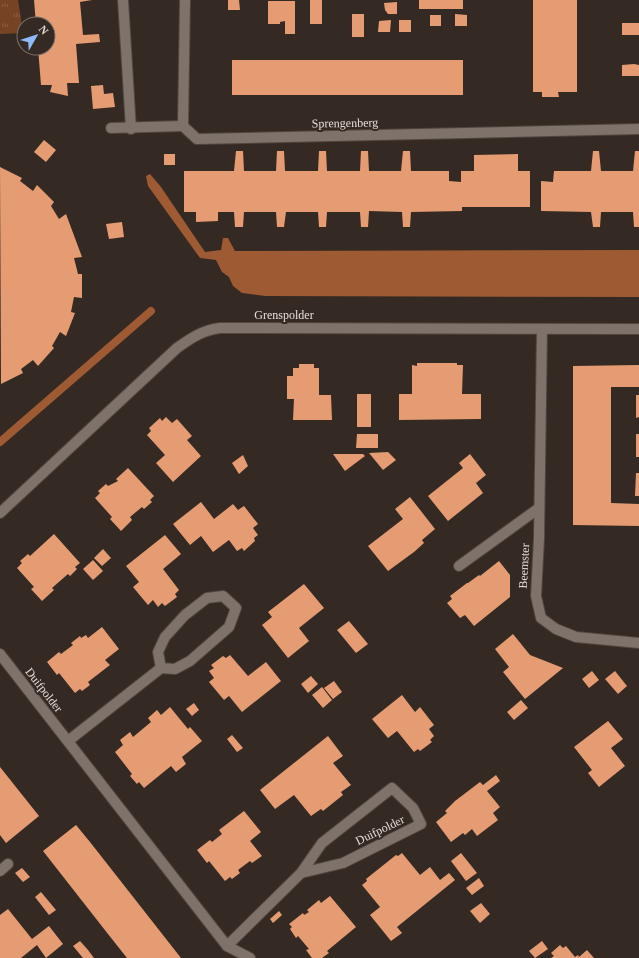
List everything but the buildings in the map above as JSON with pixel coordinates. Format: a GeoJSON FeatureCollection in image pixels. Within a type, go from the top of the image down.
{"type":"FeatureCollection","features":[{"type":"Feature","properties":{"kind":"street"},"geometry":{"type":"LineString","coordinates":[[124,0],[131,129]]}},
{"type":"Feature","properties":{"kind":"street"},"geometry":{"type":"LineString","coordinates":[[111,128],[131,129],[183,126],[185,0]]}},
{"type":"Feature","properties":{"kind":"street","name":"Sprengenberg"},"geometry":{"type":"LineString","coordinates":[[183,126],[196,139],[639,129]]}},
{"type":"Feature","properties":{"kind":"street","name":"Grenspolder"},"geometry":{"type":"LineString","coordinates":[[0,513],[177,348],[195,335],[207,330],[220,328],[639,329]]}},
{"type":"Feature","properties":{"kind":"street","name":"Beemster"},"geometry":{"type":"LineString","coordinates":[[542,329],[536,596],[541,618],[556,629],[576,637],[639,643]]}},
{"type":"Feature","properties":{"kind":"street","name":"Beemster"},"geometry":{"type":"LineString","coordinates":[[459,566],[539,508]]}},
{"type":"Feature","properties":{"kind":"street"},"geometry":{"type":"LineString","coordinates":[[68,741],[161,668],[175,669],[190,662],[229,627],[236,608],[223,596],[208,598],[185,615],[164,637],[158,652],[161,668]]}},
{"type":"Feature","properties":{"kind":"street","name":"Duifpolder"},"geometry":{"type":"LineString","coordinates":[[0,654],[227,946],[250,958]]}},
{"type":"Feature","properties":{"kind":"street","name":"Duifpolder"},"geometry":{"type":"LineString","coordinates":[[227,946],[301,873],[322,843],[392,788],[413,808],[421,824],[342,863],[301,873]]}},
{"type":"Feature","properties":{"kind":"green space"},"geometry":{"type":"Polygon","coordinates":[[[0,0],[18,0],[20,16],[16,16],[16,33],[0,34],[0,0]]]}},
{"type":"Feature","properties":{"kind":"shaded area"},"geometry":{"type":"Polygon","coordinates":[[[150,174],[161,187],[205,252],[221,250],[223,238],[228,238],[235,251],[639,250],[639,297],[265,296],[242,293],[233,286],[229,277],[222,272],[216,260],[200,258],[148,186],[146,176],[150,174]]]}},
{"type":"Feature","properties":{"kind":"waterway"},"geometry":{"type":"LineString","coordinates":[[0,442],[151,311]]}}]}
